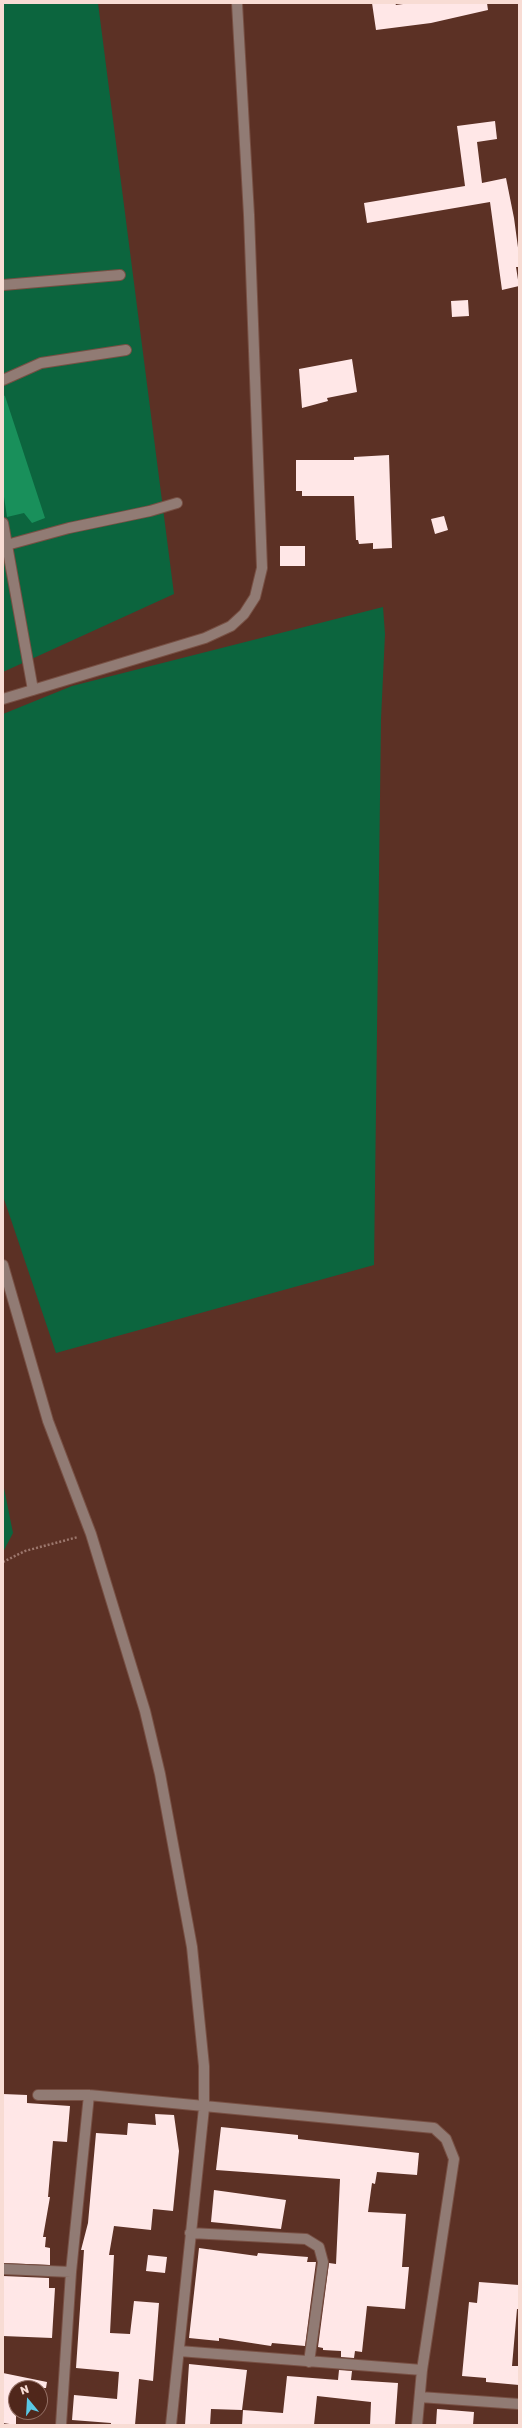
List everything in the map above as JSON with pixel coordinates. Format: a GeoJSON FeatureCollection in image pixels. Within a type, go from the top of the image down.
{"type":"FeatureCollection","features":[{"type":"Feature","properties":{"kind":"street"},"geometry":{"type":"LineString","coordinates":[[3,699],[205,638],[231,626],[244,614],[255,597],[262,568],[249,215],[238,3]]}},
{"type":"Feature","properties":{"kind":"street"},"geometry":{"type":"LineString","coordinates":[[3,285],[120,275]]}},
{"type":"Feature","properties":{"kind":"street"},"geometry":{"type":"LineString","coordinates":[[3,380],[41,363],[126,350]]}},
{"type":"Feature","properties":{"kind":"street"},"geometry":{"type":"LineString","coordinates":[[4,546],[70,528],[150,511],[177,503]]}},
{"type":"Feature","properties":{"kind":"street"},"geometry":{"type":"LineString","coordinates":[[3,523],[4,546],[33,690]]}},
{"type":"Feature","properties":{"kind":"street"},"geometry":{"type":"LineString","coordinates":[[3,1265],[48,1421],[91,1534],[141,1696],[160,1774],[192,1947],[204,2066],[204,2108],[171,2425]]}},
{"type":"Feature","properties":{"kind":"street"},"geometry":{"type":"LineString","coordinates":[[38,2094],[88,2095],[204,2108],[434,2128],[446,2140],[454,2159],[422,2370],[417,2425]]}},
{"type":"Feature","properties":{"kind":"street"},"geometry":{"type":"LineString","coordinates":[[62,2425],[71,2272],[88,2095]]}},
{"type":"Feature","properties":{"kind":"street"},"geometry":{"type":"LineString","coordinates":[[190,2233],[306,2239],[319,2247],[323,2262],[309,2362]]}},
{"type":"Feature","properties":{"kind":"street"},"geometry":{"type":"LineString","coordinates":[[3,2269],[71,2272]]}},
{"type":"Feature","properties":{"kind":"street"},"geometry":{"type":"LineString","coordinates":[[179,2351],[422,2370]]}},
{"type":"Feature","properties":{"kind":"street"},"geometry":{"type":"LineString","coordinates":[[420,2397],[519,2404]]}},
{"type":"Feature","properties":{"kind":"path"},"geometry":{"type":"LineString","coordinates":[[3,1562],[25,1551],[91,1534]]}},
{"type":"Feature","properties":{"kind":"green space"},"geometry":{"type":"Polygon","coordinates":[[[3,3],[98,3],[174,594],[3,672],[3,3]]]}},
{"type":"Feature","properties":{"kind":"green space"},"geometry":{"type":"Polygon","coordinates":[[[3,395],[5,396],[45,518],[32,523],[24,513],[7,517],[3,490],[3,395]]]}},
{"type":"Feature","properties":{"kind":"green space"},"geometry":{"type":"Polygon","coordinates":[[[383,607],[385,634],[381,719],[374,1265],[56,1353],[3,1196],[3,714],[72,686],[383,607]]]}},
{"type":"Feature","properties":{"kind":"green space"},"geometry":{"type":"Polygon","coordinates":[[[3,1483],[13,1533],[3,1552],[3,1483]]]}},
{"type":"Feature","properties":{"kind":"building"},"geometry":{"type":"Polygon","coordinates":[[[372,3],[395,3],[396,5],[410,3],[487,3],[488,10],[431,23],[376,30],[372,3]]]}},
{"type":"Feature","properties":{"kind":"building"},"geometry":{"type":"Polygon","coordinates":[[[495,121],[497,139],[477,142],[482,183],[506,178],[514,218],[519,255],[519,267],[516,267],[519,286],[502,290],[490,202],[367,223],[364,203],[465,186],[457,126],[495,121]]]}},
{"type":"Feature","properties":{"kind":"building"},"geometry":{"type":"Polygon","coordinates":[[[468,300],[469,316],[452,317],[451,301],[468,300]]]}},
{"type":"Feature","properties":{"kind":"building"},"geometry":{"type":"Polygon","coordinates":[[[352,359],[357,392],[327,398],[328,401],[302,408],[299,369],[352,359]]]}},
{"type":"Feature","properties":{"kind":"building"},"geometry":{"type":"Polygon","coordinates":[[[389,455],[392,548],[373,549],[373,543],[359,544],[358,540],[356,540],[354,496],[302,496],[302,491],[296,491],[296,460],[354,460],[354,457],[389,455]]]}},
{"type":"Feature","properties":{"kind":"building"},"geometry":{"type":"Polygon","coordinates":[[[444,516],[448,530],[435,534],[431,519],[444,516]]]}},
{"type":"Feature","properties":{"kind":"building"},"geometry":{"type":"Polygon","coordinates":[[[280,546],[305,546],[305,566],[280,566],[280,546]]]}},
{"type":"Feature","properties":{"kind":"building"},"geometry":{"type":"Polygon","coordinates":[[[3,2094],[27,2095],[27,2103],[70,2106],[67,2142],[53,2141],[48,2197],[50,2197],[43,2237],[46,2237],[45,2247],[50,2248],[50,2265],[3,2263],[3,2094]]]}},
{"type":"Feature","properties":{"kind":"building"},"geometry":{"type":"Polygon","coordinates":[[[155,2114],[174,2115],[179,2151],[173,2211],[153,2209],[151,2230],[114,2226],[109,2255],[114,2255],[110,2333],[130,2334],[134,2301],[159,2303],[153,2381],[139,2379],[135,2425],[111,2425],[111,2423],[72,2420],[74,2395],[117,2399],[119,2372],[76,2368],[84,2250],[81,2250],[88,2223],[96,2133],[127,2135],[128,2123],[156,2125],[155,2114]]]}},
{"type":"Feature","properties":{"kind":"building"},"geometry":{"type":"Polygon","coordinates":[[[221,2127],[298,2135],[298,2139],[419,2153],[417,2175],[377,2172],[375,2184],[372,2183],[368,2212],[406,2214],[402,2267],[409,2267],[405,2309],[367,2306],[362,2352],[355,2351],[354,2358],[341,2357],[341,2351],[323,2350],[323,2348],[318,2347],[329,2263],[336,2264],[340,2179],[216,2170],[221,2127]]]}},
{"type":"Feature","properties":{"kind":"building"},"geometry":{"type":"Polygon","coordinates":[[[214,2190],[286,2200],[281,2229],[211,2222],[214,2190]]]}},
{"type":"Feature","properties":{"kind":"building"},"geometry":{"type":"Polygon","coordinates":[[[199,2248],[257,2256],[258,2253],[308,2257],[307,2262],[316,2262],[305,2346],[272,2343],[271,2346],[219,2338],[219,2341],[189,2338],[199,2248]]]}},
{"type":"Feature","properties":{"kind":"building"},"geometry":{"type":"Polygon","coordinates":[[[148,2255],[167,2257],[165,2273],[146,2271],[148,2255]]]}},
{"type":"Feature","properties":{"kind":"building"},"geometry":{"type":"Polygon","coordinates":[[[3,2276],[49,2278],[49,2288],[55,2288],[52,2338],[3,2336],[3,2276]]]}},
{"type":"Feature","properties":{"kind":"building"},"geometry":{"type":"Polygon","coordinates":[[[479,2282],[519,2285],[519,2309],[517,2309],[512,2366],[519,2366],[519,2385],[486,2382],[486,2378],[462,2376],[469,2302],[477,2303],[479,2282]]]}},
{"type":"Feature","properties":{"kind":"building"},"geometry":{"type":"Polygon","coordinates":[[[189,2364],[247,2370],[242,2410],[211,2409],[210,2425],[185,2425],[189,2364]]]}},
{"type":"Feature","properties":{"kind":"building"},"geometry":{"type":"Polygon","coordinates":[[[339,2370],[352,2371],[351,2380],[398,2383],[395,2425],[370,2425],[371,2402],[317,2396],[314,2425],[242,2425],[243,2410],[283,2413],[287,2376],[338,2380],[339,2370]]]}},
{"type":"Feature","properties":{"kind":"building"},"geometry":{"type":"Polygon","coordinates":[[[3,2373],[37,2380],[8,2380],[8,2420],[16,2420],[16,2425],[3,2423],[3,2373]]]}},
{"type":"Feature","properties":{"kind":"building"},"geometry":{"type":"Polygon","coordinates":[[[437,2409],[474,2412],[473,2425],[436,2425],[437,2409]]]}}]}
